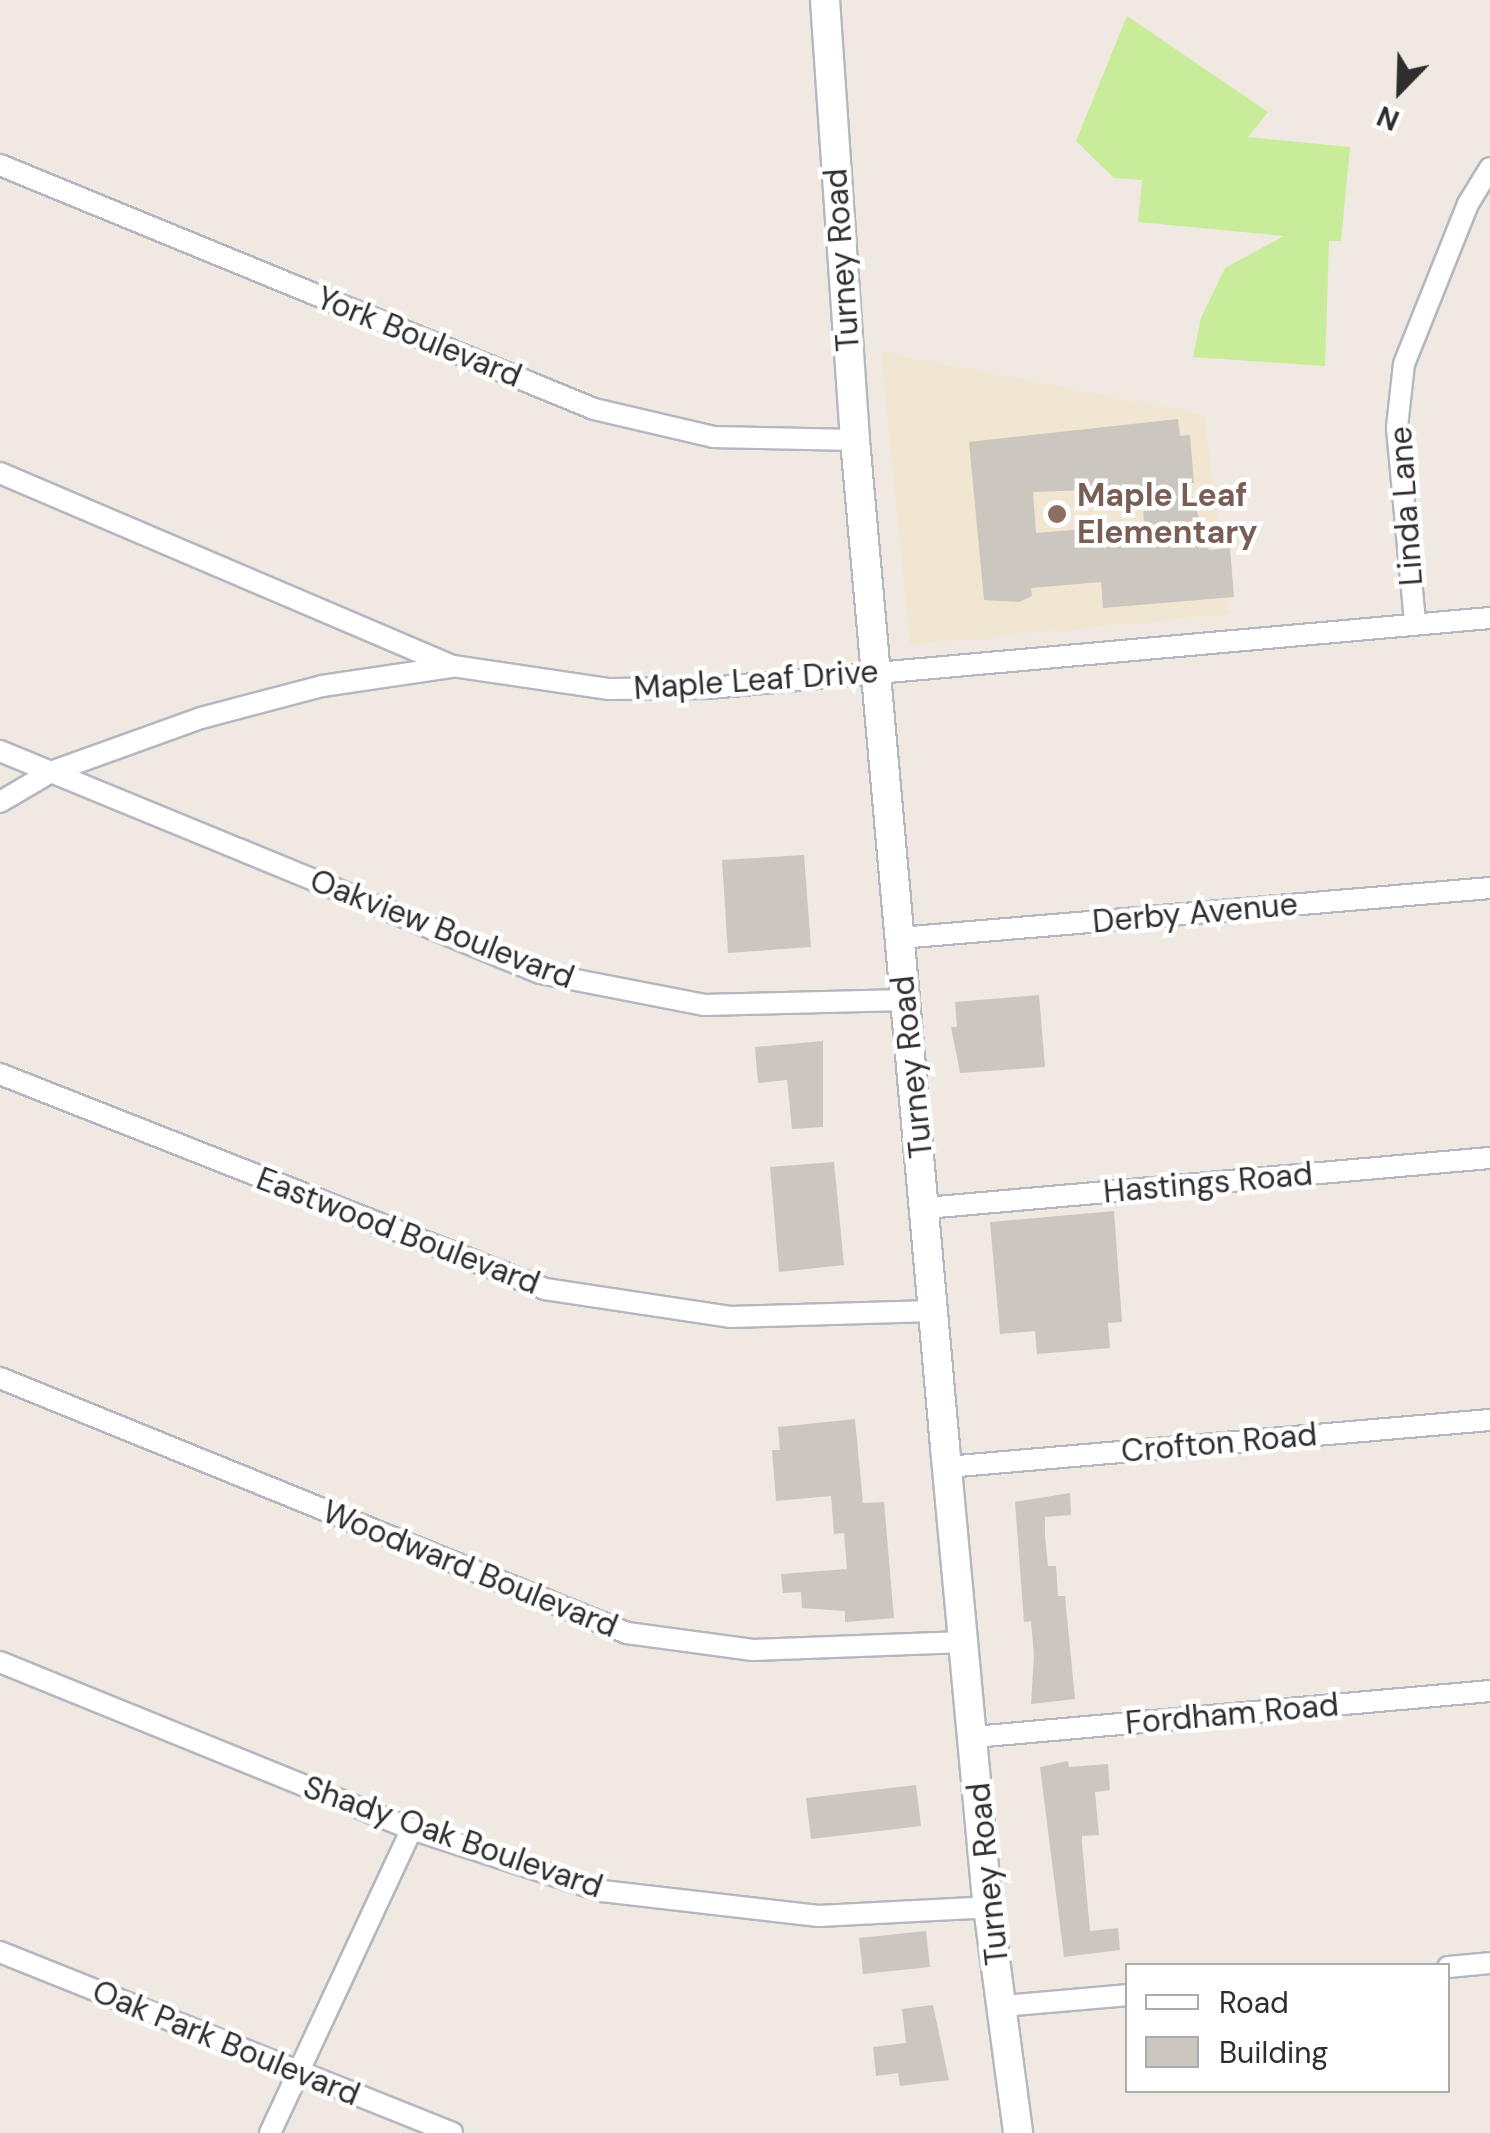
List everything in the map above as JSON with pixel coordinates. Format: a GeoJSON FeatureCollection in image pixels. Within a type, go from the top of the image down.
{"type":"FeatureCollection","features":[{"type":"Feature","properties":{"kind":"main road","name":"Turney Road"},"geometry":{"type":"LineString","coordinates":[[824,0],[855,440],[947,1466],[988,1907],[1018,2133]]}},
{"type":"Feature","properties":{"kind":"street","name":"York Boulevard"},"geometry":{"type":"LineString","coordinates":[[0,164],[594,409],[713,437],[855,440]]}},
{"type":"Feature","properties":{"kind":"street","name":"Linda Lane"},"geometry":{"type":"LineString","coordinates":[[1415,622],[1397,427],[1404,364],[1468,204],[1490,168]]}},
{"type":"Feature","properties":{"kind":"street","name":"Maple Leaf Drive"},"geometry":{"type":"LineString","coordinates":[[0,473],[454,666],[658,692],[1490,618]]}},
{"type":"Feature","properties":{"kind":"street"},"geometry":{"type":"LineString","coordinates":[[0,802],[51,772],[262,700],[454,666]]}},
{"type":"Feature","properties":{"kind":"street","name":"Oakview Boulevard"},"geometry":{"type":"LineString","coordinates":[[0,750],[540,973],[704,1005],[906,1000]]}},
{"type":"Feature","properties":{"kind":"street","name":"Derby Avenue"},"geometry":{"type":"LineString","coordinates":[[900,938],[1490,888]]}},
{"type":"Feature","properties":{"kind":"street","name":"Eastwood Boulevard"},"geometry":{"type":"LineString","coordinates":[[0,1074],[545,1288],[730,1317],[933,1311]]}},
{"type":"Feature","properties":{"kind":"street","name":"Hastings Road"},"geometry":{"type":"LineString","coordinates":[[926,1208],[1490,1158]]}},
{"type":"Feature","properties":{"kind":"street","name":"Woodward Boulevard"},"geometry":{"type":"LineString","coordinates":[[0,1378],[627,1633],[753,1650],[964,1642]]}},
{"type":"Feature","properties":{"kind":"street","name":"Crofton Road"},"geometry":{"type":"LineString","coordinates":[[947,1466],[1490,1420]]}},
{"type":"Feature","properties":{"kind":"street","name":"Shady Oak Boulevard"},"geometry":{"type":"LineString","coordinates":[[0,1662],[412,1829],[602,1892],[708,1908],[820,1916],[988,1907]]}},
{"type":"Feature","properties":{"kind":"street","name":"Fordham Road"},"geometry":{"type":"LineString","coordinates":[[974,1737],[1490,1692]]}},
{"type":"Feature","properties":{"kind":"street"},"geometry":{"type":"LineString","coordinates":[[270,2133],[412,1829]]}},
{"type":"Feature","properties":{"kind":"street","name":"Oak Park Boulevard"},"geometry":{"type":"LineString","coordinates":[[0,1952],[452,2133]]}},
{"type":"Feature","properties":{"kind":"street"},"geometry":{"type":"LineString","coordinates":[[1450,1967],[1490,1963]]}},
{"type":"Feature","properties":{"kind":"street"},"geometry":{"type":"LineString","coordinates":[[1003,2006],[1125,1995]]}},
{"type":"Feature","properties":{"kind":"shaded area","name":"Maple Leaf Elementary"},"geometry":{"type":"Polygon","coordinates":[[[881,352],[1204,415],[1229,614],[910,645],[881,352]]]}},
{"type":"Feature","properties":{"kind":"green space"},"geometry":{"type":"Polygon","coordinates":[[[1127,16],[1268,112],[1248,137],[1350,147],[1341,241],[1329,241],[1325,366],[1193,357],[1201,318],[1225,268],[1284,236],[1138,222],[1142,180],[1114,178],[1076,141],[1127,16]]]}},
{"type":"Feature","properties":{"kind":"building"},"geometry":{"type":"Polygon","coordinates":[[[1178,419],[1180,436],[1190,435],[1194,483],[1188,483],[1209,550],[1230,548],[1234,597],[1103,608],[1101,582],[1031,588],[1032,596],[1019,602],[984,600],[969,442],[1178,419]],[[1142,488],[1033,492],[1036,533],[1144,524],[1142,488]]]}},
{"type":"Feature","properties":{"kind":"building"},"geometry":{"type":"Polygon","coordinates":[[[804,855],[811,947],[728,953],[722,860],[804,855]]]}},
{"type":"Feature","properties":{"kind":"building"},"geometry":{"type":"Polygon","coordinates":[[[1039,995],[1045,1067],[960,1073],[951,1027],[957,1027],[955,1002],[1039,995]]]}},
{"type":"Feature","properties":{"kind":"building"},"geometry":{"type":"Polygon","coordinates":[[[823,1041],[823,1127],[792,1129],[787,1080],[758,1083],[755,1047],[823,1041]]]}},
{"type":"Feature","properties":{"kind":"building"},"geometry":{"type":"Polygon","coordinates":[[[834,1162],[844,1265],[779,1272],[770,1167],[834,1162]]]}},
{"type":"Feature","properties":{"kind":"building"},"geometry":{"type":"Polygon","coordinates":[[[1114,1211],[1122,1322],[1108,1323],[1110,1348],[1037,1354],[1035,1331],[1000,1334],[990,1222],[1114,1211]]]}},
{"type":"Feature","properties":{"kind":"building"},"geometry":{"type":"Polygon","coordinates":[[[855,1419],[863,1503],[884,1502],[894,1618],[845,1622],[845,1611],[802,1608],[801,1592],[783,1593],[781,1574],[847,1569],[844,1533],[834,1534],[831,1496],[776,1501],[772,1450],[780,1450],[778,1427],[855,1419]]]}},
{"type":"Feature","properties":{"kind":"building"},"geometry":{"type":"Polygon","coordinates":[[[1070,1493],[1071,1515],[1045,1517],[1045,1536],[1048,1566],[1056,1566],[1058,1596],[1065,1596],[1075,1699],[1031,1704],[1034,1656],[1031,1621],[1024,1622],[1015,1502],[1070,1493]]]}},
{"type":"Feature","properties":{"kind":"building"},"geometry":{"type":"Polygon","coordinates":[[[1068,1761],[1069,1767],[1108,1764],[1110,1790],[1095,1792],[1099,1835],[1082,1836],[1082,1843],[1090,1931],[1118,1928],[1120,1950],[1064,1957],[1040,1767],[1068,1761]]]}},
{"type":"Feature","properties":{"kind":"building"},"geometry":{"type":"Polygon","coordinates":[[[916,1785],[921,1826],[811,1839],[806,1798],[916,1785]]]}},
{"type":"Feature","properties":{"kind":"building"},"geometry":{"type":"Polygon","coordinates":[[[926,1931],[930,1967],[863,1974],[859,1938],[926,1931]]]}},
{"type":"Feature","properties":{"kind":"building"},"geometry":{"type":"Polygon","coordinates":[[[933,2005],[949,2080],[900,2086],[898,2073],[876,2076],[873,2047],[906,2043],[902,2009],[933,2005]]]}},
{"type":"Feature","properties":{"kind":"place","name":"Maple Leaf Elementary"},"geometry":{"type":"Point","coordinates":[1057,514]}}]}
